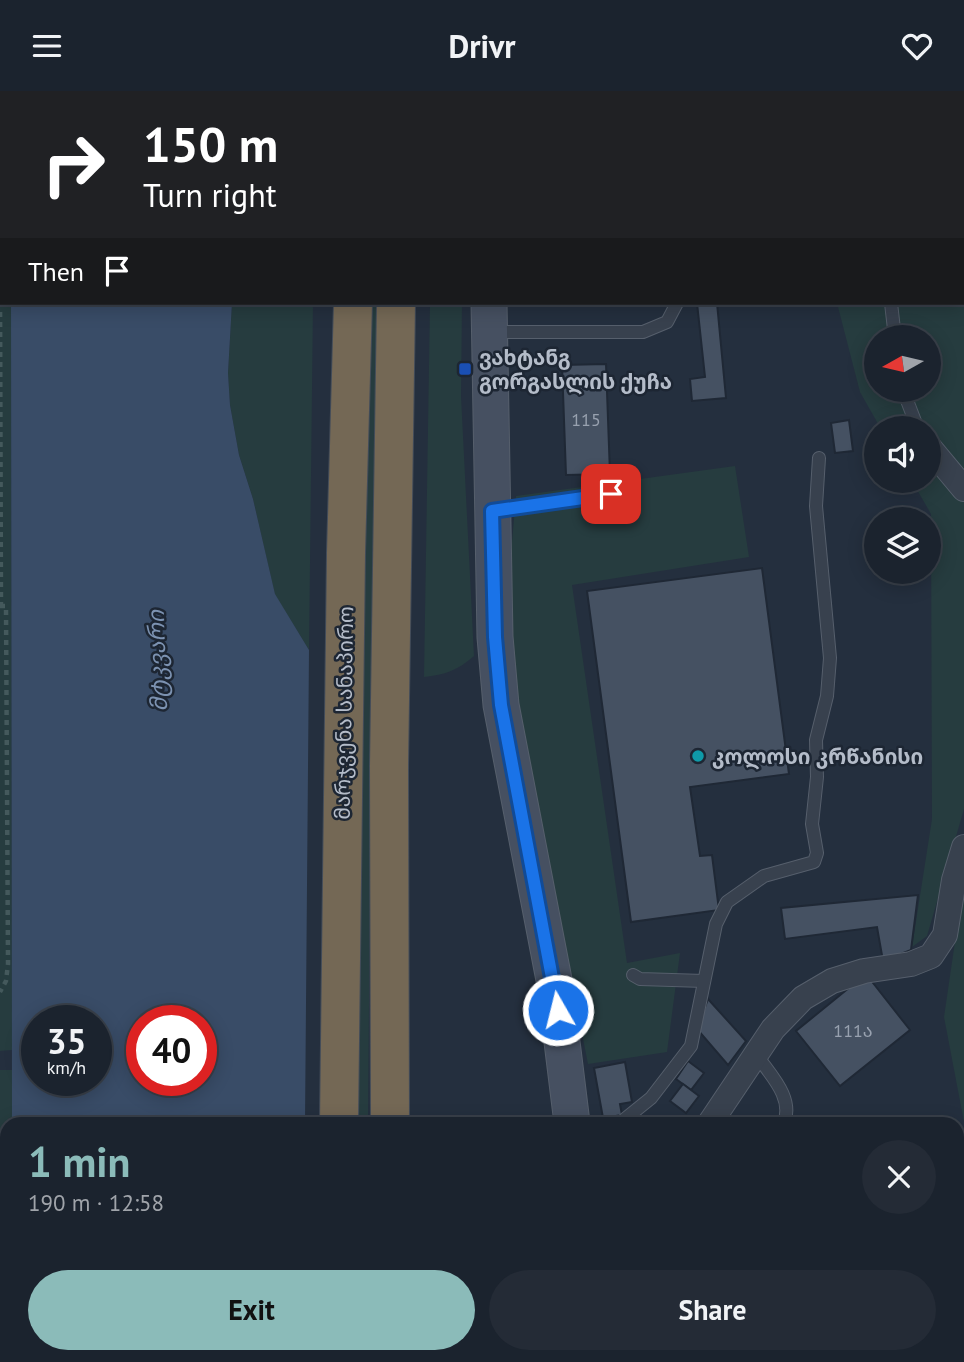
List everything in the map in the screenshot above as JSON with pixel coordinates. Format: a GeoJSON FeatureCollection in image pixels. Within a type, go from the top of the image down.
{"type":"FeatureCollection","features":[{"type":"Feature","properties":{"kind":"highway","name":"მარჯვენა სანაპირო"},"geometry":{"type":"LineString","coordinates":[[339,1117],[346,553],[354,305]]}},
{"type":"Feature","properties":{"kind":"highway"},"geometry":{"type":"LineString","coordinates":[[390,1117],[389,766],[396,305]]}},
{"type":"Feature","properties":{"kind":"street"},"geometry":{"type":"LineString","coordinates":[[489,318],[495,637],[501,705],[555,985],[577,1117]]}},
{"type":"Feature","properties":{"kind":"street"},"geometry":{"type":"LineString","coordinates":[[941,461],[964,489]]}},
{"type":"Feature","properties":{"kind":"street"},"geometry":{"type":"LineString","coordinates":[[714,1117],[773,1029],[803,998],[832,981],[864,971],[911,964],[931,956],[946,935],[954,880],[964,847]]}},
{"type":"Feature","properties":{"kind":"lane"},"geometry":{"type":"LineString","coordinates":[[489,318],[643,332],[667,323],[676,305]]}},
{"type":"Feature","properties":{"kind":"lane"},"geometry":{"type":"LineString","coordinates":[[891,305],[894,325]]}},
{"type":"Feature","properties":{"kind":"lane"},"geometry":{"type":"LineString","coordinates":[[627,1117],[651,1098],[691,1045],[716,924],[727,902],[764,876],[814,862],[817,853],[812,824],[817,777],[816,740],[827,696],[830,658],[816,506],[819,458]]}},
{"type":"Feature","properties":{"kind":"lane"},"geometry":{"type":"LineString","coordinates":[[492,511],[611,494]]}},
{"type":"Feature","properties":{"kind":"lane"},"geometry":{"type":"LineString","coordinates":[[633,975],[640,979],[704,982]]}},
{"type":"Feature","properties":{"kind":"lane"},"geometry":{"type":"LineString","coordinates":[[756,1054],[785,1095],[787,1117]]}},
{"type":"Feature","properties":{"kind":"path"},"geometry":{"type":"LineString","coordinates":[[0,992],[6,981],[8,964],[3,674],[6,606],[0,606],[1,305]]}},
{"type":"Feature","properties":{"kind":"path"},"geometry":{"type":"LineString","coordinates":[[0,806],[7,806]]}},
{"type":"Feature","properties":{"kind":"path"},"geometry":{"type":"LineString","coordinates":[[0,909],[8,909]]}},
{"type":"Feature","properties":{"kind":"green space"},"geometry":{"type":"Polygon","coordinates":[[[0,305],[11,305],[12,1050],[0,1051],[0,305]]]}},
{"type":"Feature","properties":{"kind":"green space"},"geometry":{"type":"Polygon","coordinates":[[[232,305],[313,305],[309,650],[275,595],[253,499],[239,455],[230,405],[228,373],[232,305]]]}},
{"type":"Feature","properties":{"kind":"green space"},"geometry":{"type":"Polygon","coordinates":[[[366,305],[379,305],[373,537],[368,1117],[357,1117],[366,305]]]}},
{"type":"Feature","properties":{"kind":"green space"},"geometry":{"type":"Polygon","coordinates":[[[430,305],[462,305],[461,396],[474,656],[451,671],[424,677],[430,305]]]}},
{"type":"Feature","properties":{"kind":"green space"},"geometry":{"type":"Polygon","coordinates":[[[838,305],[964,305],[964,809],[927,936],[912,947],[932,819],[931,584],[941,584],[941,507],[927,507],[919,493],[941,493],[941,416],[874,416],[866,403],[942,403],[942,325],[864,325],[864,399],[838,305]]]}},
{"type":"Feature","properties":{"kind":"green space"},"geometry":{"type":"Polygon","coordinates":[[[735,466],[749,557],[572,585],[627,963],[680,953],[667,1052],[588,1064],[515,692],[508,588],[516,496],[735,466]]]}},
{"type":"Feature","properties":{"kind":"green space"},"geometry":{"type":"Polygon","coordinates":[[[964,880],[964,1117],[944,1017],[964,880]]]}},
{"type":"Feature","properties":{"kind":"green space"},"geometry":{"type":"Polygon","coordinates":[[[0,1070],[12,1070],[12,1117],[0,1117],[0,1070]]]}},
{"type":"Feature","properties":{"kind":"water","name":"მტკვარი"},"geometry":{"type":"Polygon","coordinates":[[[11,305],[232,305],[228,373],[230,405],[239,455],[253,499],[275,594],[309,650],[305,1117],[12,1117],[11,305]]]}},
{"type":"Feature","properties":{"kind":"building"},"geometry":{"type":"Polygon","coordinates":[[[697,305],[717,305],[726,398],[692,401],[690,379],[705,377],[697,305]]]}},
{"type":"Feature","properties":{"kind":"building"},"geometry":{"type":"Polygon","coordinates":[[[606,364],[610,474],[566,475],[562,365],[606,364]]]}},
{"type":"Feature","properties":{"kind":"building"},"geometry":{"type":"Polygon","coordinates":[[[849,420],[853,451],[835,453],[831,423],[849,420]]]}},
{"type":"Feature","properties":{"kind":"building","name":"კოლოსი კრწანისი"},"geometry":{"type":"Polygon","coordinates":[[[762,568],[789,774],[690,787],[700,856],[712,855],[719,910],[631,922],[587,591],[762,568]]]}},
{"type":"Feature","properties":{"kind":"building"},"geometry":{"type":"Polygon","coordinates":[[[918,895],[911,950],[883,961],[877,927],[785,939],[781,908],[918,895]]]}},
{"type":"Feature","properties":{"kind":"building"},"geometry":{"type":"Polygon","coordinates":[[[866,974],[910,1030],[840,1086],[796,1031],[866,974]]]}},
{"type":"Feature","properties":{"kind":"building"},"geometry":{"type":"Polygon","coordinates":[[[708,999],[746,1041],[728,1065],[697,1029],[708,999]]]}},
{"type":"Feature","properties":{"kind":"building"},"geometry":{"type":"Polygon","coordinates":[[[688,1061],[704,1073],[691,1090],[676,1079],[688,1061]]]}},
{"type":"Feature","properties":{"kind":"building"},"geometry":{"type":"Polygon","coordinates":[[[625,1062],[632,1102],[620,1104],[622,1115],[603,1117],[594,1068],[625,1062]]]}},
{"type":"Feature","properties":{"kind":"building"},"geometry":{"type":"Polygon","coordinates":[[[683,1084],[699,1096],[686,1113],[670,1101],[683,1084]]]}},
{"type":"Feature","properties":{"kind":"place","name":"ვახტანგ გორგასლის ქუჩა"},"geometry":{"type":"Point","coordinates":[465,369]}},
{"type":"Feature","properties":{"kind":"place","name":"კოლოსი კრწანისი"},"geometry":{"type":"Point","coordinates":[698,756]}},
{"type":"Feature","properties":{"kind":"route"},"geometry":{"type":"LineString","coordinates":[[558,1010],[501,705],[495,637],[492,511],[611,494]]}}]}
